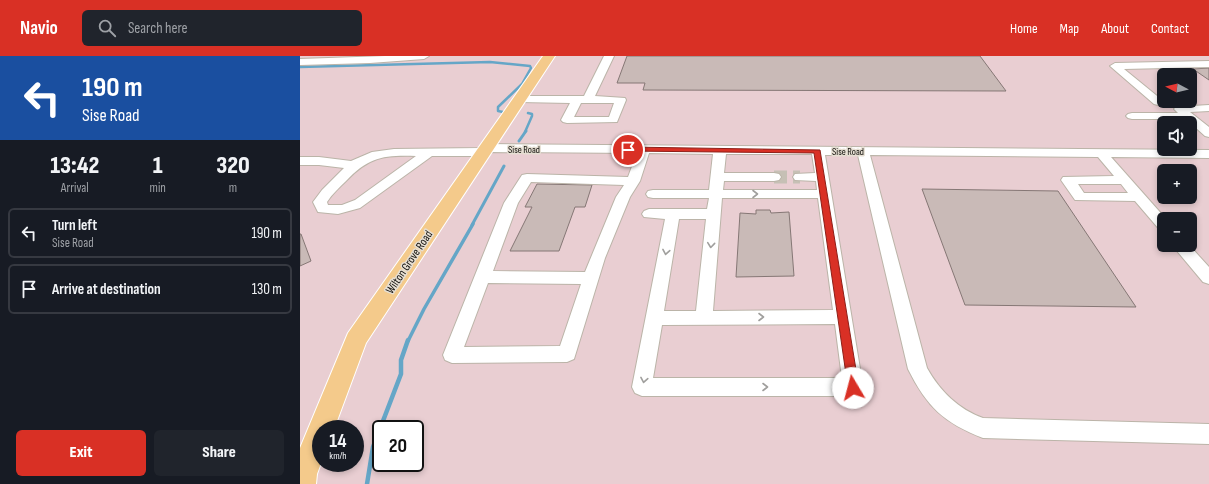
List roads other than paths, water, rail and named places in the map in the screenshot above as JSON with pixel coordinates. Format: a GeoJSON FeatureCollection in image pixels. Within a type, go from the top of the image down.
{"type":"FeatureCollection","features":[{"type":"Feature","properties":{"kind":"main road","name":"Wilton Grove Road"},"geometry":{"type":"LineString","coordinates":[[302,484],[303,474],[356,340],[549,56]]}},
{"type":"Feature","properties":{"kind":"street"},"geometry":{"type":"LineString","coordinates":[[300,62],[370,60],[424,56]]}},
{"type":"Feature","properties":{"kind":"street"},"geometry":{"type":"LineString","coordinates":[[520,99],[582,100],[609,56]]}},
{"type":"Feature","properties":{"kind":"street"},"geometry":{"type":"LineString","coordinates":[[1167,56],[1209,56]]}},
{"type":"Feature","properties":{"kind":"street"},"geometry":{"type":"LineString","coordinates":[[1157,101],[1115,66],[1209,64]]}},
{"type":"Feature","properties":{"kind":"street"},"geometry":{"type":"LineString","coordinates":[[1188,116],[1180,109],[1209,108]]}},
{"type":"Feature","properties":{"kind":"street"},"geometry":{"type":"LineString","coordinates":[[1132,116],[1157,117]]}},
{"type":"Feature","properties":{"kind":"street"},"geometry":{"type":"LineString","coordinates":[[1197,120],[1209,121]]}},
{"type":"Feature","properties":{"kind":"street"},"geometry":{"type":"LineString","coordinates":[[1197,123],[1209,133]]}},
{"type":"Feature","properties":{"kind":"street","name":"Sise Road"},"geometry":{"type":"LineString","coordinates":[[355,165],[381,153],[485,150],[720,150],[1209,154]]}},
{"type":"Feature","properties":{"kind":"street"},"geometry":{"type":"LineString","coordinates":[[634,181],[527,178],[511,203],[452,355],[567,354],[597,258],[623,197],[634,181],[644,150]]}},
{"type":"Feature","properties":{"kind":"street"},"geometry":{"type":"LineString","coordinates":[[704,318],[720,150]]}},
{"type":"Feature","properties":{"kind":"street"},"geometry":{"type":"LineString","coordinates":[[673,214],[642,387],[853,388],[823,194],[818,151]]}},
{"type":"Feature","properties":{"kind":"street"},"geometry":{"type":"LineString","coordinates":[[863,151],[918,369],[926,386],[944,406],[966,422],[983,428],[1209,434]]}},
{"type":"Feature","properties":{"kind":"street"},"geometry":{"type":"LineString","coordinates":[[355,165],[325,194],[320,202],[323,209],[336,211],[348,209],[360,203],[429,152]]}},
{"type":"Feature","properties":{"kind":"street"},"geometry":{"type":"LineString","coordinates":[[1101,153],[1157,218]]}},
{"type":"Feature","properties":{"kind":"street"},"geometry":{"type":"LineString","coordinates":[[300,161],[319,161],[355,165]]}},
{"type":"Feature","properties":{"kind":"street"},"geometry":{"type":"LineString","coordinates":[[718,177],[774,177]]}},
{"type":"Feature","properties":{"kind":"street"},"geometry":{"type":"LineString","coordinates":[[800,177],[821,177]]}},
{"type":"Feature","properties":{"kind":"street"},"geometry":{"type":"LineString","coordinates":[[1124,180],[1068,180],[1080,197],[1139,197]]}},
{"type":"Feature","properties":{"kind":"street"},"geometry":{"type":"LineString","coordinates":[[653,194],[823,194]]}},
{"type":"Feature","properties":{"kind":"street"},"geometry":{"type":"LineString","coordinates":[[650,214],[714,214]]}},
{"type":"Feature","properties":{"kind":"street"},"geometry":{"type":"LineString","coordinates":[[1186,252],[1209,278]]}},
{"type":"Feature","properties":{"kind":"street"},"geometry":{"type":"LineString","coordinates":[[483,277],[591,278]]}},
{"type":"Feature","properties":{"kind":"street"},"geometry":{"type":"LineString","coordinates":[[655,318],[843,317]]}},
{"type":"Feature","properties":{"kind":"waterway"},"geometry":{"type":"LineString","coordinates":[[300,67],[490,62],[530,66],[531,68],[522,84],[498,107],[498,111],[503,112]]}},
{"type":"Feature","properties":{"kind":"waterway"},"geometry":{"type":"LineString","coordinates":[[525,132],[532,116],[532,114],[528,113]]}},
{"type":"Feature","properties":{"kind":"waterway"},"geometry":{"type":"LineString","coordinates":[[519,141],[526,131]]}},
{"type":"Feature","properties":{"kind":"waterway"},"geometry":{"type":"LineString","coordinates":[[472,225],[504,166]]}},
{"type":"Feature","properties":{"kind":"waterway"},"geometry":{"type":"LineString","coordinates":[[408,341],[424,309],[473,224]]}},
{"type":"Feature","properties":{"kind":"waterway"},"geometry":{"type":"LineString","coordinates":[[367,484],[373,447],[401,374],[401,360],[408,340]]}},
{"type":"Feature","properties":{"kind":"tunnel"},"geometry":{"type":"LineString","coordinates":[[774,177],[800,177]]}}]}
